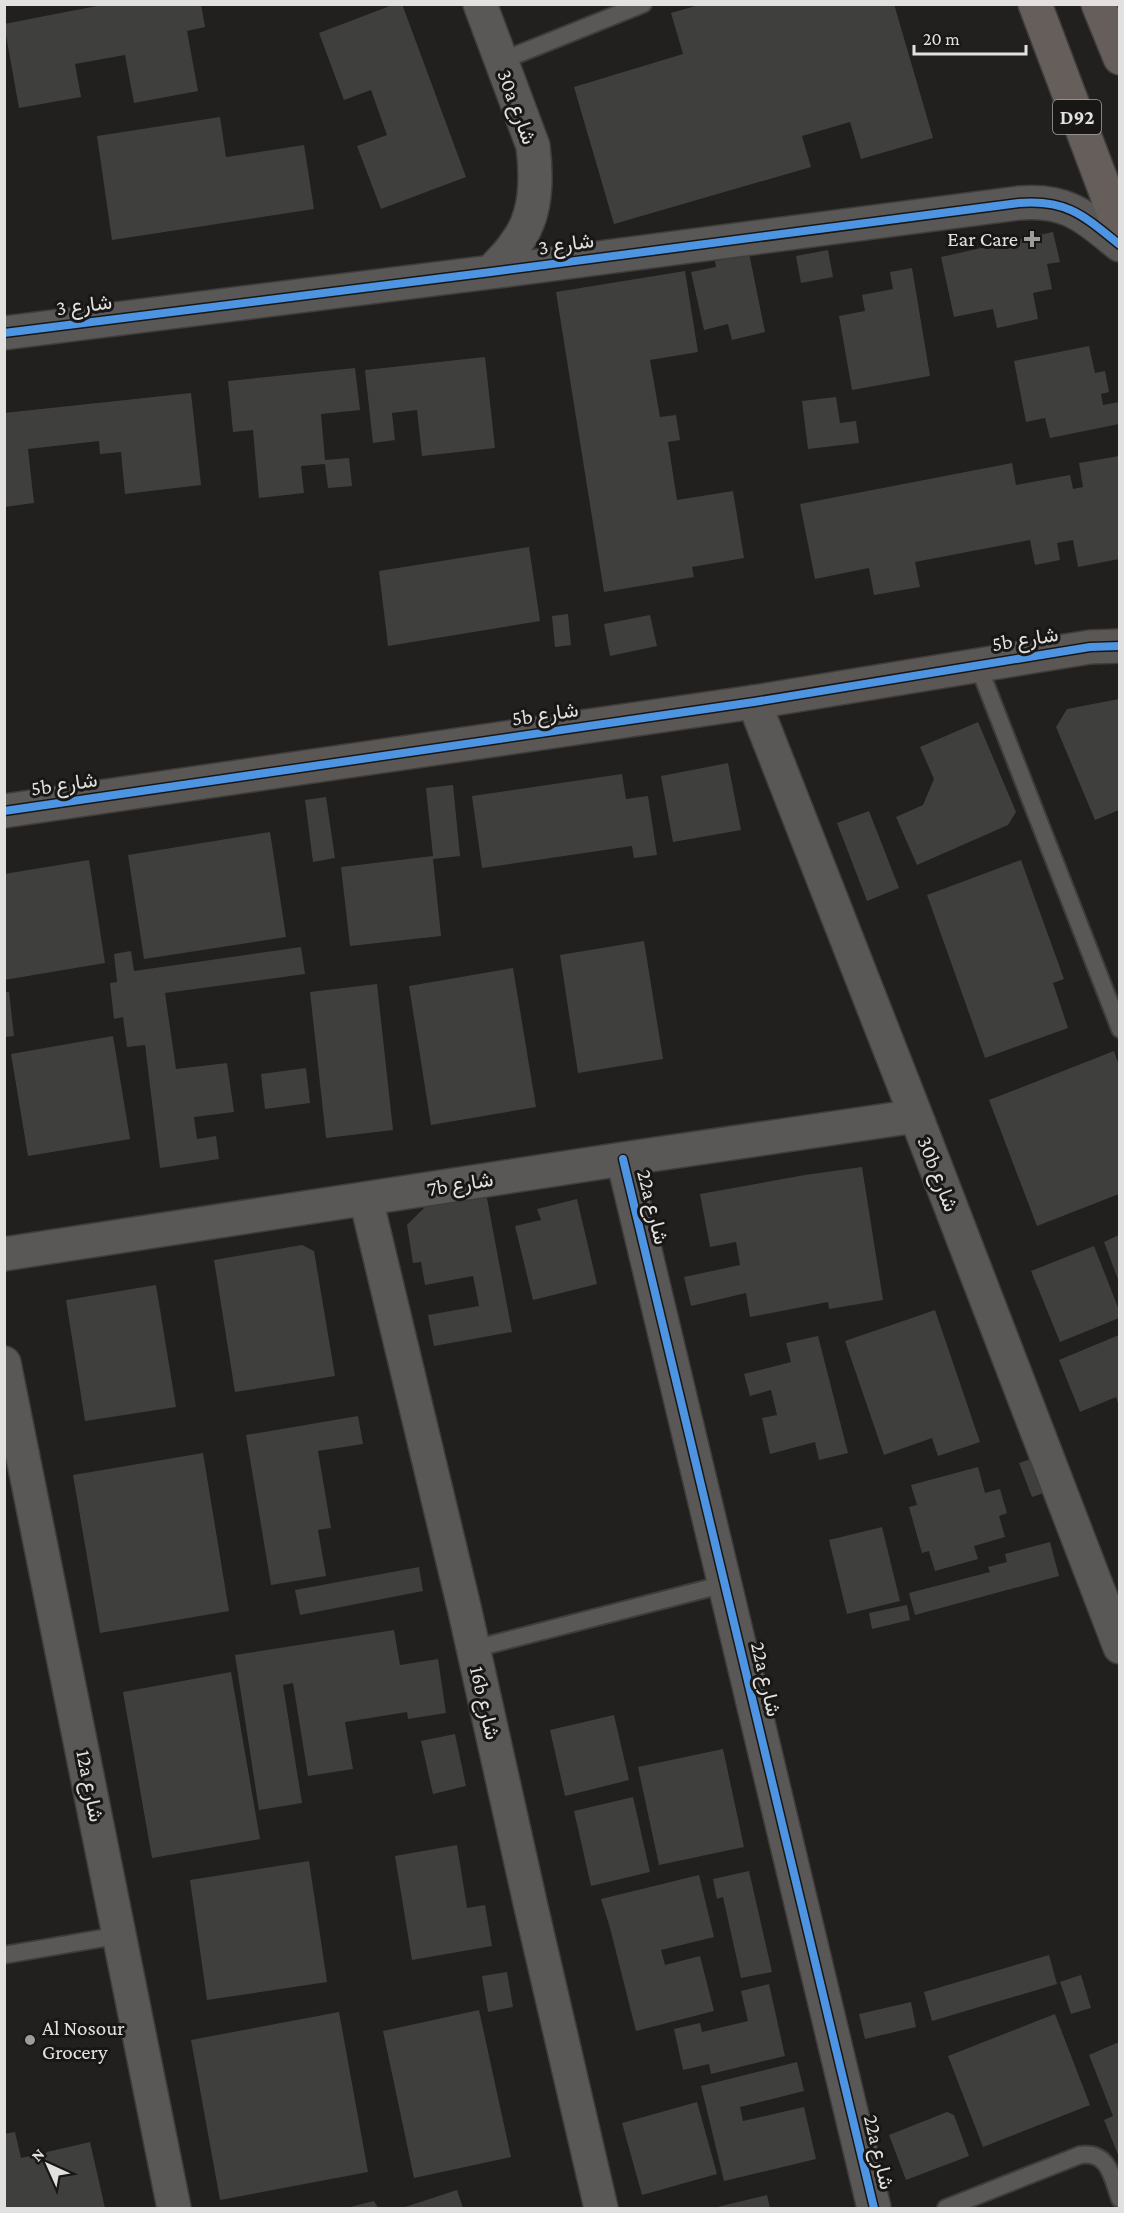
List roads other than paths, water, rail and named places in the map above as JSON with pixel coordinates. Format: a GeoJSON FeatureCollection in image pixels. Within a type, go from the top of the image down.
{"type":"FeatureCollection","features":[{"type":"Feature","properties":{"kind":"main road","name":"D92"},"geometry":{"type":"LineString","coordinates":[[1035,4],[1119,230]]}},
{"type":"Feature","properties":{"kind":"main road"},"geometry":{"type":"LineString","coordinates":[[1098,4],[1119,58]]}},
{"type":"Feature","properties":{"kind":"street","name":"30a شارع"},"geometry":{"type":"LineString","coordinates":[[480,4],[533,146],[536,171],[534,196],[528,220],[503,271]]}},
{"type":"Feature","properties":{"kind":"street","name":"شارع 3"},"geometry":{"type":"LineString","coordinates":[[4,333],[1038,201],[1057,204],[1074,211],[1119,245]]}},
{"type":"Feature","properties":{"kind":"street","name":"5b شارع"},"geometry":{"type":"LineString","coordinates":[[4,811],[754,702],[1110,643]]}},
{"type":"Feature","properties":{"kind":"street","name":"30b شارع"},"geometry":{"type":"LineString","coordinates":[[754,702],[1119,1645]]}},
{"type":"Feature","properties":{"kind":"street","name":"7b شارع"},"geometry":{"type":"LineString","coordinates":[[4,1254],[916,1116]]}},
{"type":"Feature","properties":{"kind":"street","name":"22a شارع"},"geometry":{"type":"LineString","coordinates":[[623,1159],[874,2208]]}},
{"type":"Feature","properties":{"kind":"street","name":"16b شارع"},"geometry":{"type":"LineString","coordinates":[[366,1199],[473,1649],[601,2208]]}},
{"type":"Feature","properties":{"kind":"street","name":"12a شارع"},"geometry":{"type":"LineString","coordinates":[[4,1363],[12,1440],[121,1935],[174,2208]]}},
{"type":"Feature","properties":{"kind":"lane"},"geometry":{"type":"LineString","coordinates":[[501,61],[643,4]]}},
{"type":"Feature","properties":{"kind":"lane"},"geometry":{"type":"LineString","coordinates":[[978,665],[1119,1029]]}},
{"type":"Feature","properties":{"kind":"lane"},"geometry":{"type":"LineString","coordinates":[[473,1649],[725,1584]]}},
{"type":"Feature","properties":{"kind":"lane"},"geometry":{"type":"LineString","coordinates":[[4,1955],[121,1935]]}},
{"type":"Feature","properties":{"kind":"lane"},"geometry":{"type":"LineString","coordinates":[[946,2208],[1080,2155],[1089,2154],[1098,2156],[1104,2162],[1119,2199]]}},
{"type":"Feature","properties":{"kind":"place","name":"Ear Care"},"geometry":{"type":"Point","coordinates":[1032,239]}},
{"type":"Feature","properties":{"kind":"place","name":"Al Nosour Grocery"},"geometry":{"type":"Point","coordinates":[30,2040]}}]}
